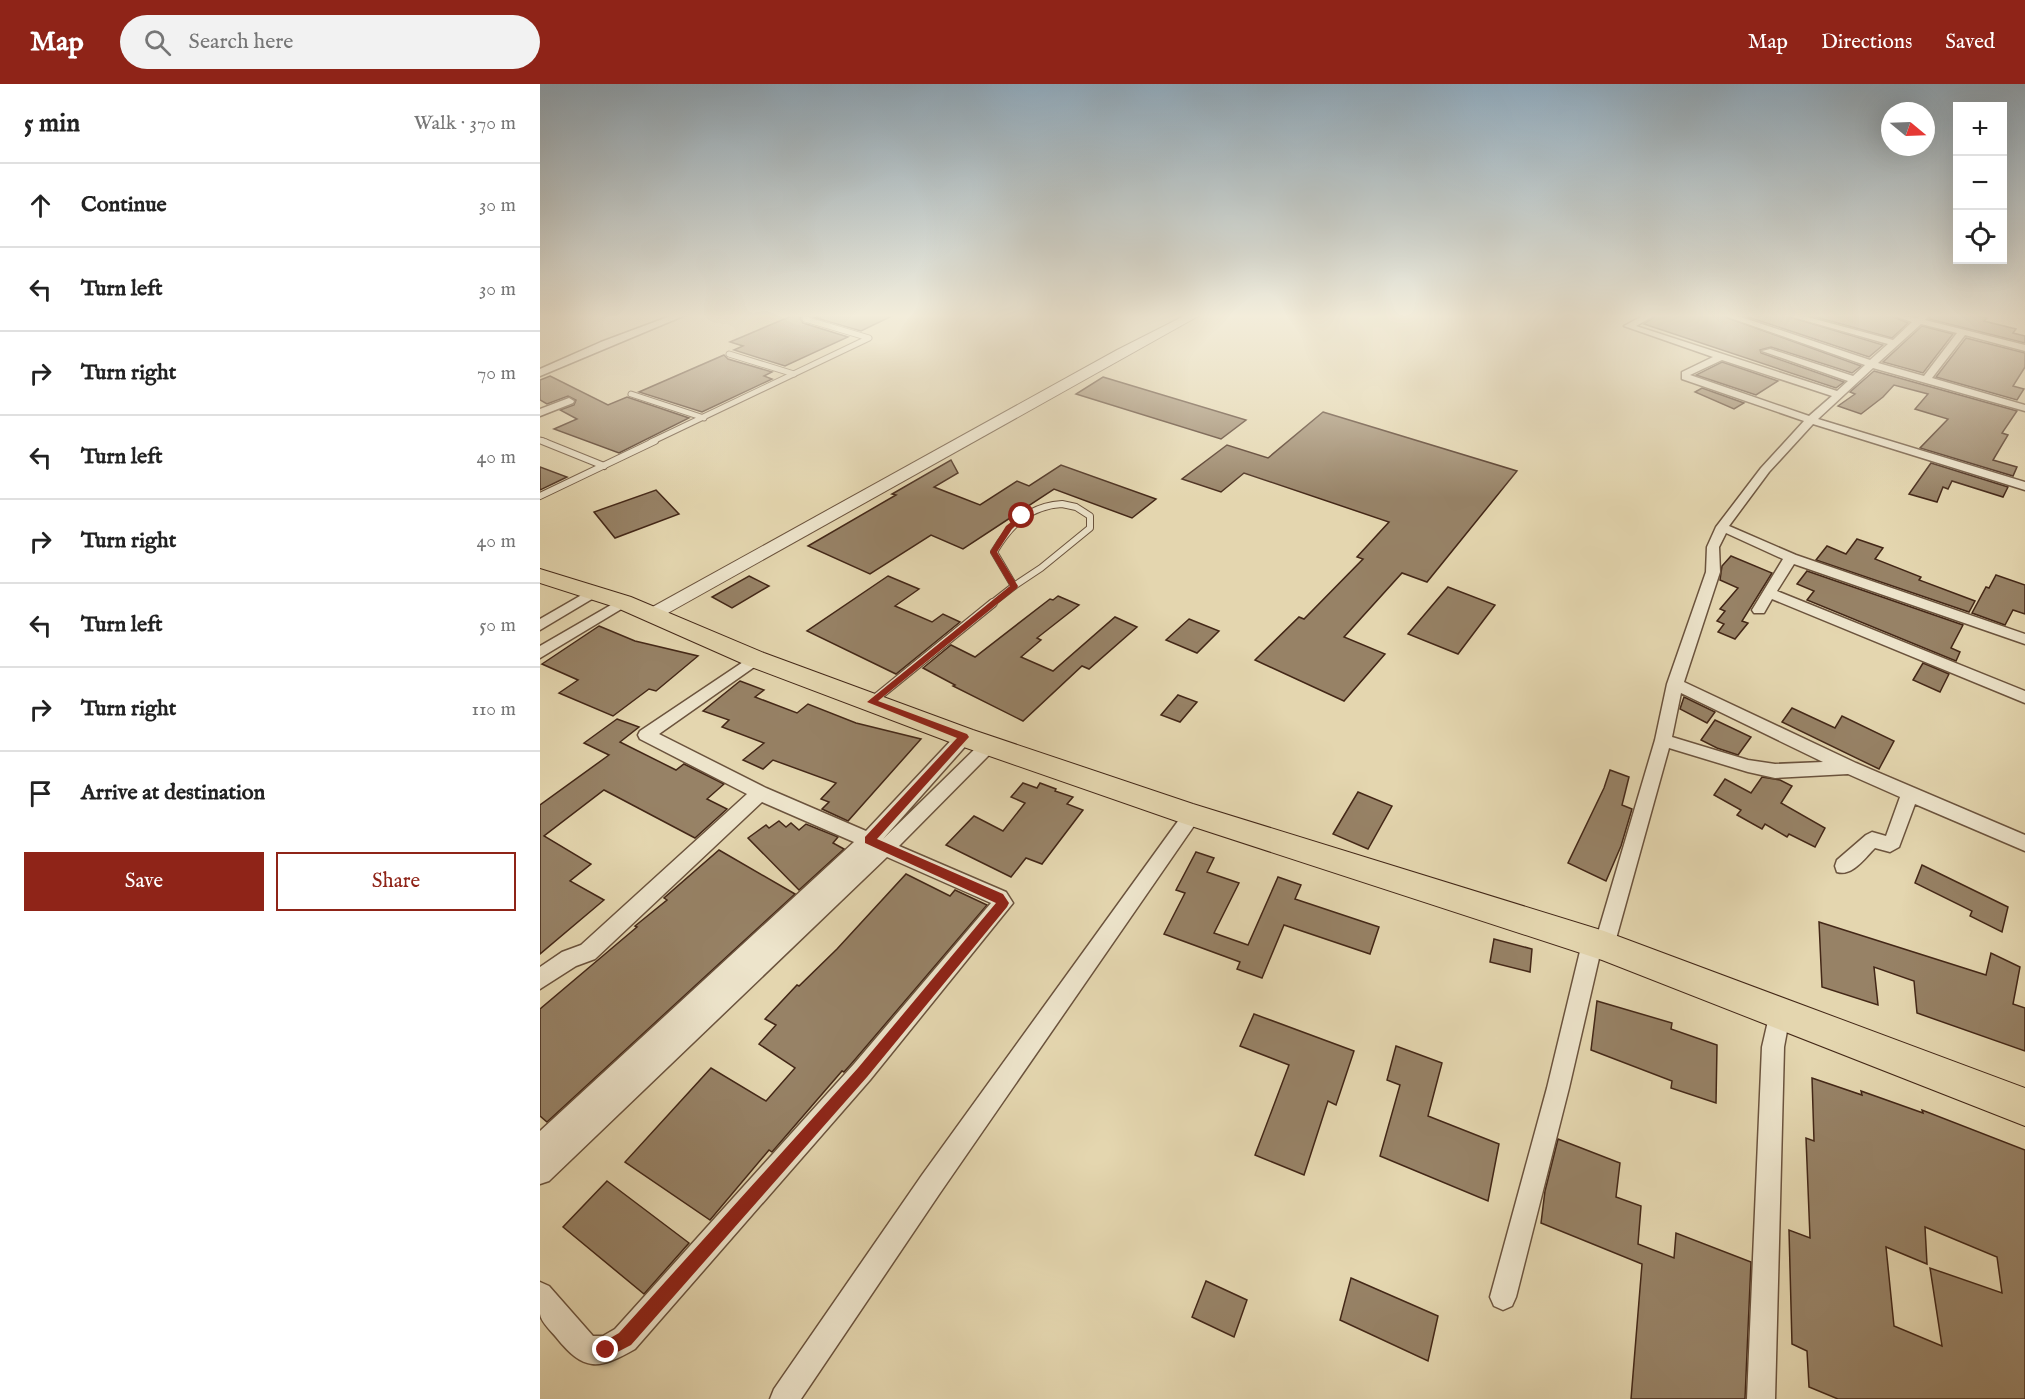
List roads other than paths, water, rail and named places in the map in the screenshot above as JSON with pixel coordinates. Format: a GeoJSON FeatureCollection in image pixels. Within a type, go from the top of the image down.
{"type":"FeatureCollection","features":[{"type":"Feature","properties":{"kind":"main road"},"geometry":{"type":"LineString","coordinates":[[540,576],[653,614],[755,659],[977,741],[1192,815],[1598,944],[2025,1107]]}},
{"type":"Feature","properties":{"kind":"street"},"geometry":{"type":"LineString","coordinates":[[653,614],[1081,375]]}},
{"type":"Feature","properties":{"kind":"street"},"geometry":{"type":"LineString","coordinates":[[1685,375],[1811,420],[2025,486]]}},
{"type":"Feature","properties":{"kind":"street"},"geometry":{"type":"LineString","coordinates":[[1780,375],[1839,395]]}},
{"type":"Feature","properties":{"kind":"street"},"geometry":{"type":"LineString","coordinates":[[1842,375],[1856,380]]}},
{"type":"Feature","properties":{"kind":"street"},"geometry":{"type":"LineString","coordinates":[[1503,1297],[1598,944],[1663,740],[1675,684],[1713,572],[1713,547],[1722,526],[1765,470],[1811,420],[1860,375]]}},
{"type":"Feature","properties":{"kind":"street"},"geometry":{"type":"LineString","coordinates":[[1910,375],[2024,405]]}},
{"type":"Feature","properties":{"kind":"street"},"geometry":{"type":"LineString","coordinates":[[1926,380],[1930,375]]}},
{"type":"Feature","properties":{"kind":"street"},"geometry":{"type":"LineString","coordinates":[[540,412],[569,401]]}},
{"type":"Feature","properties":{"kind":"street"},"geometry":{"type":"LineString","coordinates":[[1722,526],[1791,558],[2025,639]]}},
{"type":"Feature","properties":{"kind":"street"},"geometry":{"type":"LineString","coordinates":[[1759,610],[1791,558]]}},
{"type":"Feature","properties":{"kind":"street"},"geometry":{"type":"LineString","coordinates":[[540,625],[592,593]]}},
{"type":"Feature","properties":{"kind":"street"},"geometry":{"type":"LineString","coordinates":[[1769,593],[2025,697]]}},
{"type":"Feature","properties":{"kind":"street"},"geometry":{"type":"LineString","coordinates":[[540,653],[623,603]]}},
{"type":"Feature","properties":{"kind":"street"},"geometry":{"type":"LineString","coordinates":[[540,1295],[575,1339],[588,1350],[606,1350],[625,1339],[862,1072],[1003,903],[999,898],[760,794],[646,735],[755,659]]}},
{"type":"Feature","properties":{"kind":"street"},"geometry":{"type":"LineString","coordinates":[[1675,684],[1850,768],[2025,843]]}},
{"type":"Feature","properties":{"kind":"street"},"geometry":{"type":"LineString","coordinates":[[1663,740],[1748,766],[1775,771],[1850,768]]}},
{"type":"Feature","properties":{"kind":"street"},"geometry":{"type":"LineString","coordinates":[[540,1172],[876,845],[977,741]]}},
{"type":"Feature","properties":{"kind":"street"},"geometry":{"type":"LineString","coordinates":[[540,979],[569,958],[588,952],[760,794]]}},
{"type":"Feature","properties":{"kind":"street"},"geometry":{"type":"LineString","coordinates":[[1844,866],[1872,840],[1890,844],[1893,842],[1910,794]]}},
{"type":"Feature","properties":{"kind":"street"},"geometry":{"type":"LineString","coordinates":[[784,1399],[932,1184],[1192,815]]}},
{"type":"Feature","properties":{"kind":"street"},"geometry":{"type":"LineString","coordinates":[[540,1147],[876,845]]}},
{"type":"Feature","properties":{"kind":"street"},"geometry":{"type":"LineString","coordinates":[[1761,1399],[1773,1047],[1779,1015]]}},
{"type":"Feature","properties":{"kind":"lane"},"geometry":{"type":"LineString","coordinates":[[540,496],[791,375]]}},
{"type":"Feature","properties":{"kind":"lane"},"geometry":{"type":"LineString","coordinates":[[631,394],[704,418]]}},
{"type":"Feature","properties":{"kind":"lane"},"geometry":{"type":"LineString","coordinates":[[540,440],[604,465]]}},
{"type":"Feature","properties":{"kind":"lane"},"geometry":{"type":"LineString","coordinates":[[871,702],[1014,586],[1041,568],[1090,528],[1090,516],[1080,508],[1055,503],[1038,507],[1009,528],[994,552],[1014,586]]}}]}
